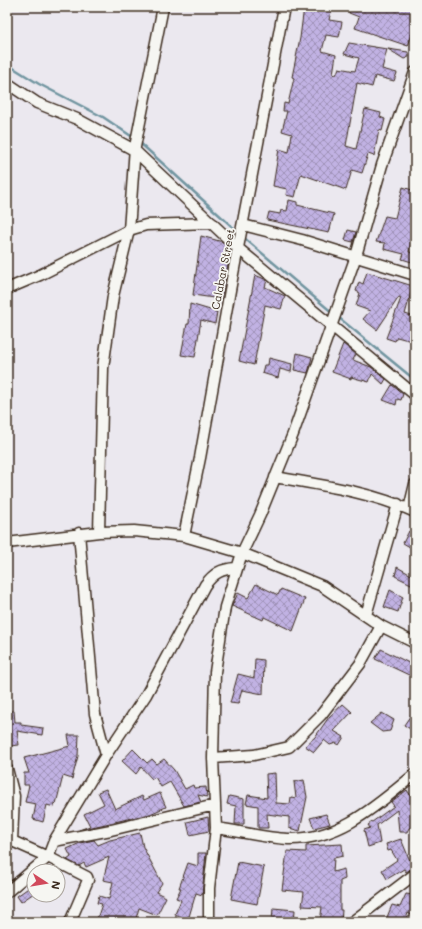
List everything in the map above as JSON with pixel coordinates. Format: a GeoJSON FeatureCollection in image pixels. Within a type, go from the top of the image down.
{"type":"FeatureCollection","features":[{"type":"Feature","properties":{"kind":"street"},"geometry":{"type":"LineString","coordinates":[[100,532],[103,368],[113,296],[129,230],[134,148],[163,7]]}},
{"type":"Feature","properties":{"kind":"street","name":"Calabar Street"},"geometry":{"type":"LineString","coordinates":[[184,536],[200,458],[284,7]]}},
{"type":"Feature","properties":{"kind":"street"},"geometry":{"type":"LineString","coordinates":[[209,922],[209,888],[216,828],[213,758],[215,672],[225,607],[242,552],[276,477],[293,434],[356,256],[382,165],[415,72]]}},
{"type":"Feature","properties":{"kind":"street"},"geometry":{"type":"LineString","coordinates":[[7,83],[37,103],[77,119],[134,148],[212,223],[332,323],[415,395]]}},
{"type":"Feature","properties":{"kind":"street"},"geometry":{"type":"LineString","coordinates":[[7,289],[40,275],[129,230],[146,224],[212,223]]}},
{"type":"Feature","properties":{"kind":"street"},"geometry":{"type":"LineString","coordinates":[[243,225],[302,240],[415,275]]}},
{"type":"Feature","properties":{"kind":"street"},"geometry":{"type":"LineString","coordinates":[[276,477],[341,489],[398,504],[412,510],[415,484]]}},
{"type":"Feature","properties":{"kind":"street"},"geometry":{"type":"LineString","coordinates":[[366,615],[398,504]]}},
{"type":"Feature","properties":{"kind":"street"},"geometry":{"type":"LineString","coordinates":[[7,543],[79,533],[100,532],[134,531],[184,536],[242,552],[322,586],[381,626],[415,643]]}},
{"type":"Feature","properties":{"kind":"street"},"geometry":{"type":"LineString","coordinates":[[79,533],[95,714],[106,755]]}},
{"type":"Feature","properties":{"kind":"street"},"geometry":{"type":"LineString","coordinates":[[7,892],[48,857],[54,841],[106,755],[146,695],[205,584],[214,574],[225,569],[236,568]]}},
{"type":"Feature","properties":{"kind":"street"},"geometry":{"type":"LineString","coordinates":[[213,758],[254,755],[289,747],[321,715],[360,664],[381,626]]}},
{"type":"Feature","properties":{"kind":"street"},"geometry":{"type":"LineString","coordinates":[[7,769],[14,796],[10,842],[48,857],[86,877],[88,880],[70,922]]}},
{"type":"Feature","properties":{"kind":"street"},"geometry":{"type":"LineString","coordinates":[[216,828],[287,839],[310,838],[332,832],[369,811],[415,774]]}},
{"type":"Feature","properties":{"kind":"street"},"geometry":{"type":"LineString","coordinates":[[54,841],[111,830],[215,805]]}},
{"type":"Feature","properties":{"kind":"street"},"geometry":{"type":"LineString","coordinates":[[352,922],[415,874]]}},
{"type":"Feature","properties":{"kind":"building"},"geometry":{"type":"Polygon","coordinates":[[[304,7],[332,7],[329,20],[342,22],[339,37],[326,35],[322,51],[336,55],[333,74],[336,75],[339,68],[355,71],[359,58],[344,54],[349,43],[387,49],[382,69],[397,73],[394,81],[375,76],[372,87],[357,83],[346,146],[356,149],[365,109],[381,113],[380,117],[385,119],[382,131],[379,130],[374,156],[368,154],[362,173],[352,170],[346,190],[301,174],[295,197],[286,195],[287,189],[273,186],[279,149],[289,152],[292,134],[282,131],[287,111],[283,111],[284,103],[288,104],[294,78],[292,77],[300,38],[304,7]]]}},
{"type":"Feature","properties":{"kind":"building"},"geometry":{"type":"Polygon","coordinates":[[[351,7],[415,7],[415,25],[408,46],[355,28],[359,17],[349,13],[351,7]]]}},
{"type":"Feature","properties":{"kind":"building"},"geometry":{"type":"Polygon","coordinates":[[[388,49],[408,52],[409,57],[404,59],[388,49]]]}},
{"type":"Feature","properties":{"kind":"building"},"geometry":{"type":"Polygon","coordinates":[[[403,187],[415,191],[415,235],[413,234],[409,252],[415,253],[415,263],[402,259],[404,254],[384,249],[385,243],[376,242],[385,216],[395,218],[403,187]]]}},
{"type":"Feature","properties":{"kind":"building"},"geometry":{"type":"Polygon","coordinates":[[[289,200],[297,202],[297,205],[334,214],[329,233],[267,220],[269,212],[280,214],[281,210],[287,211],[289,200]]]}},
{"type":"Feature","properties":{"kind":"building"},"geometry":{"type":"Polygon","coordinates":[[[348,230],[356,232],[353,242],[345,240],[348,230]]]}},
{"type":"Feature","properties":{"kind":"building"},"geometry":{"type":"Polygon","coordinates":[[[201,236],[223,242],[231,250],[221,299],[193,295],[201,236]]]}},
{"type":"Feature","properties":{"kind":"building"},"geometry":{"type":"Polygon","coordinates":[[[367,272],[413,286],[405,314],[415,317],[415,342],[397,337],[395,341],[386,338],[401,298],[399,297],[377,330],[363,319],[370,311],[356,306],[360,293],[356,291],[359,282],[363,284],[367,272]]]}},
{"type":"Feature","properties":{"kind":"building"},"geometry":{"type":"Polygon","coordinates":[[[255,275],[267,280],[265,287],[285,296],[281,309],[265,305],[254,365],[239,361],[255,275]]]}},
{"type":"Feature","properties":{"kind":"building"},"geometry":{"type":"Polygon","coordinates":[[[190,304],[217,312],[215,324],[201,320],[195,357],[181,355],[187,324],[189,324],[190,304]]]}},
{"type":"Feature","properties":{"kind":"building"},"geometry":{"type":"Polygon","coordinates":[[[343,344],[356,354],[353,360],[371,367],[386,379],[383,384],[372,374],[369,382],[351,377],[351,379],[332,372],[343,344]]]}},
{"type":"Feature","properties":{"kind":"building"},"geometry":{"type":"Polygon","coordinates":[[[297,353],[312,357],[308,373],[294,370],[297,353]]]}},
{"type":"Feature","properties":{"kind":"building"},"geometry":{"type":"Polygon","coordinates":[[[269,358],[292,364],[291,372],[280,369],[278,378],[262,373],[264,365],[268,365],[269,358]]]}},
{"type":"Feature","properties":{"kind":"building"},"geometry":{"type":"Polygon","coordinates":[[[392,385],[403,394],[401,400],[397,399],[396,405],[383,400],[392,385]]]}},
{"type":"Feature","properties":{"kind":"building"},"geometry":{"type":"Polygon","coordinates":[[[409,531],[415,535],[415,550],[403,543],[409,531]]]}},
{"type":"Feature","properties":{"kind":"building"},"geometry":{"type":"Polygon","coordinates":[[[397,567],[415,577],[413,585],[395,576],[397,567]]]}},
{"type":"Feature","properties":{"kind":"building"},"geometry":{"type":"Polygon","coordinates":[[[256,584],[278,595],[281,589],[305,599],[293,631],[264,617],[263,620],[232,606],[238,593],[248,598],[256,584]]]}},
{"type":"Feature","properties":{"kind":"building"},"geometry":{"type":"Polygon","coordinates":[[[390,590],[403,597],[398,612],[384,607],[390,590]]]}},
{"type":"Feature","properties":{"kind":"building"},"geometry":{"type":"Polygon","coordinates":[[[381,649],[415,666],[411,676],[375,659],[381,649]]]}},
{"type":"Feature","properties":{"kind":"building"},"geometry":{"type":"Polygon","coordinates":[[[255,659],[264,660],[263,694],[242,690],[238,704],[230,703],[238,674],[254,678],[255,659]]]}},
{"type":"Feature","properties":{"kind":"building"},"geometry":{"type":"Polygon","coordinates":[[[343,704],[352,712],[334,731],[344,737],[339,745],[336,743],[330,745],[324,740],[314,752],[305,746],[315,737],[329,717],[343,704]]]}},
{"type":"Feature","properties":{"kind":"building"},"geometry":{"type":"Polygon","coordinates":[[[415,709],[415,732],[404,725],[415,709]]]}},
{"type":"Feature","properties":{"kind":"building"},"geometry":{"type":"Polygon","coordinates":[[[9,711],[14,711],[15,722],[21,722],[21,725],[43,728],[42,735],[17,731],[19,745],[10,746],[9,711]]]}},
{"type":"Feature","properties":{"kind":"building"},"geometry":{"type":"Polygon","coordinates":[[[382,713],[394,720],[390,731],[382,732],[370,723],[382,713]]]}},
{"type":"Feature","properties":{"kind":"building"},"geometry":{"type":"Polygon","coordinates":[[[68,735],[79,735],[78,756],[72,779],[63,776],[56,804],[55,803],[54,807],[47,805],[43,822],[33,819],[36,804],[25,802],[29,785],[24,785],[24,773],[29,773],[24,758],[70,746],[68,735]]]}},
{"type":"Feature","properties":{"kind":"building"},"geometry":{"type":"Polygon","coordinates":[[[133,749],[147,763],[152,759],[157,764],[164,759],[174,770],[185,789],[193,785],[194,788],[206,787],[207,797],[198,795],[201,802],[184,806],[170,782],[161,787],[155,777],[152,779],[141,767],[136,774],[122,761],[133,749]]]}},
{"type":"Feature","properties":{"kind":"building"},"geometry":{"type":"Polygon","coordinates":[[[275,773],[276,803],[290,804],[291,797],[296,798],[294,782],[304,780],[307,797],[300,831],[289,828],[289,817],[267,814],[268,828],[258,828],[258,806],[246,804],[248,795],[267,798],[266,774],[275,773]]]}},
{"type":"Feature","properties":{"kind":"building"},"geometry":{"type":"Polygon","coordinates":[[[106,789],[115,809],[142,796],[144,800],[160,793],[166,807],[150,814],[79,830],[90,826],[84,814],[104,804],[98,792],[106,789]]]}},
{"type":"Feature","properties":{"kind":"building"},"geometry":{"type":"Polygon","coordinates":[[[407,790],[415,802],[414,827],[409,828],[407,832],[399,832],[397,810],[377,825],[380,843],[368,847],[364,830],[370,828],[368,825],[394,806],[391,802],[407,790]]]}},
{"type":"Feature","properties":{"kind":"building"},"geometry":{"type":"Polygon","coordinates":[[[229,796],[244,799],[244,824],[235,824],[236,806],[227,804],[229,796]]]}},
{"type":"Feature","properties":{"kind":"building"},"geometry":{"type":"Polygon","coordinates":[[[326,814],[330,824],[314,828],[310,818],[326,814]]]}},
{"type":"Feature","properties":{"kind":"building"},"geometry":{"type":"Polygon","coordinates":[[[208,817],[209,831],[190,835],[187,822],[208,817]]]}},
{"type":"Feature","properties":{"kind":"building"},"geometry":{"type":"Polygon","coordinates":[[[140,833],[143,847],[162,883],[156,892],[166,897],[157,915],[139,908],[135,922],[96,922],[102,904],[97,903],[99,896],[109,899],[113,882],[103,880],[109,857],[86,867],[84,863],[79,866],[67,860],[71,857],[67,849],[80,843],[94,840],[98,845],[110,840],[140,833]]]}},
{"type":"Feature","properties":{"kind":"building"},"geometry":{"type":"Polygon","coordinates":[[[401,839],[413,868],[406,872],[404,869],[387,879],[382,870],[397,860],[391,850],[388,851],[386,844],[401,839]]]}},
{"type":"Feature","properties":{"kind":"building"},"geometry":{"type":"Polygon","coordinates":[[[342,844],[343,856],[334,858],[333,872],[344,869],[345,879],[340,881],[340,910],[342,910],[341,922],[320,922],[322,907],[302,906],[304,892],[282,890],[287,851],[306,852],[306,846],[342,844]]]}},
{"type":"Feature","properties":{"kind":"building"},"geometry":{"type":"Polygon","coordinates":[[[198,853],[206,853],[202,895],[196,893],[188,920],[175,914],[181,900],[176,898],[181,888],[179,888],[188,863],[198,866],[198,853]]]}},
{"type":"Feature","properties":{"kind":"building"},"geometry":{"type":"Polygon","coordinates":[[[238,862],[264,867],[257,904],[231,899],[238,862]]]}},
{"type":"Feature","properties":{"kind":"building"},"geometry":{"type":"Polygon","coordinates":[[[26,890],[26,899],[21,902],[17,896],[26,890]]]}},
{"type":"Feature","properties":{"kind":"building"},"geometry":{"type":"Polygon","coordinates":[[[406,894],[413,895],[410,905],[415,906],[415,917],[408,913],[405,922],[385,922],[392,905],[400,907],[406,894]]]}},
{"type":"Feature","properties":{"kind":"building"},"geometry":{"type":"Polygon","coordinates":[[[273,908],[295,910],[294,922],[272,922],[273,908]]]}},
{"type":"Feature","properties":{"kind":"waterway"},"geometry":{"type":"LineString","coordinates":[[7,64],[39,84],[103,117],[134,138]]}},
{"type":"Feature","properties":{"kind":"waterway"},"geometry":{"type":"LineString","coordinates":[[138,141],[238,232]]}},
{"type":"Feature","properties":{"kind":"waterway"},"geometry":{"type":"LineString","coordinates":[[243,237],[334,314]]}},
{"type":"Feature","properties":{"kind":"waterway"},"geometry":{"type":"LineString","coordinates":[[338,317],[415,380]]}}]}
